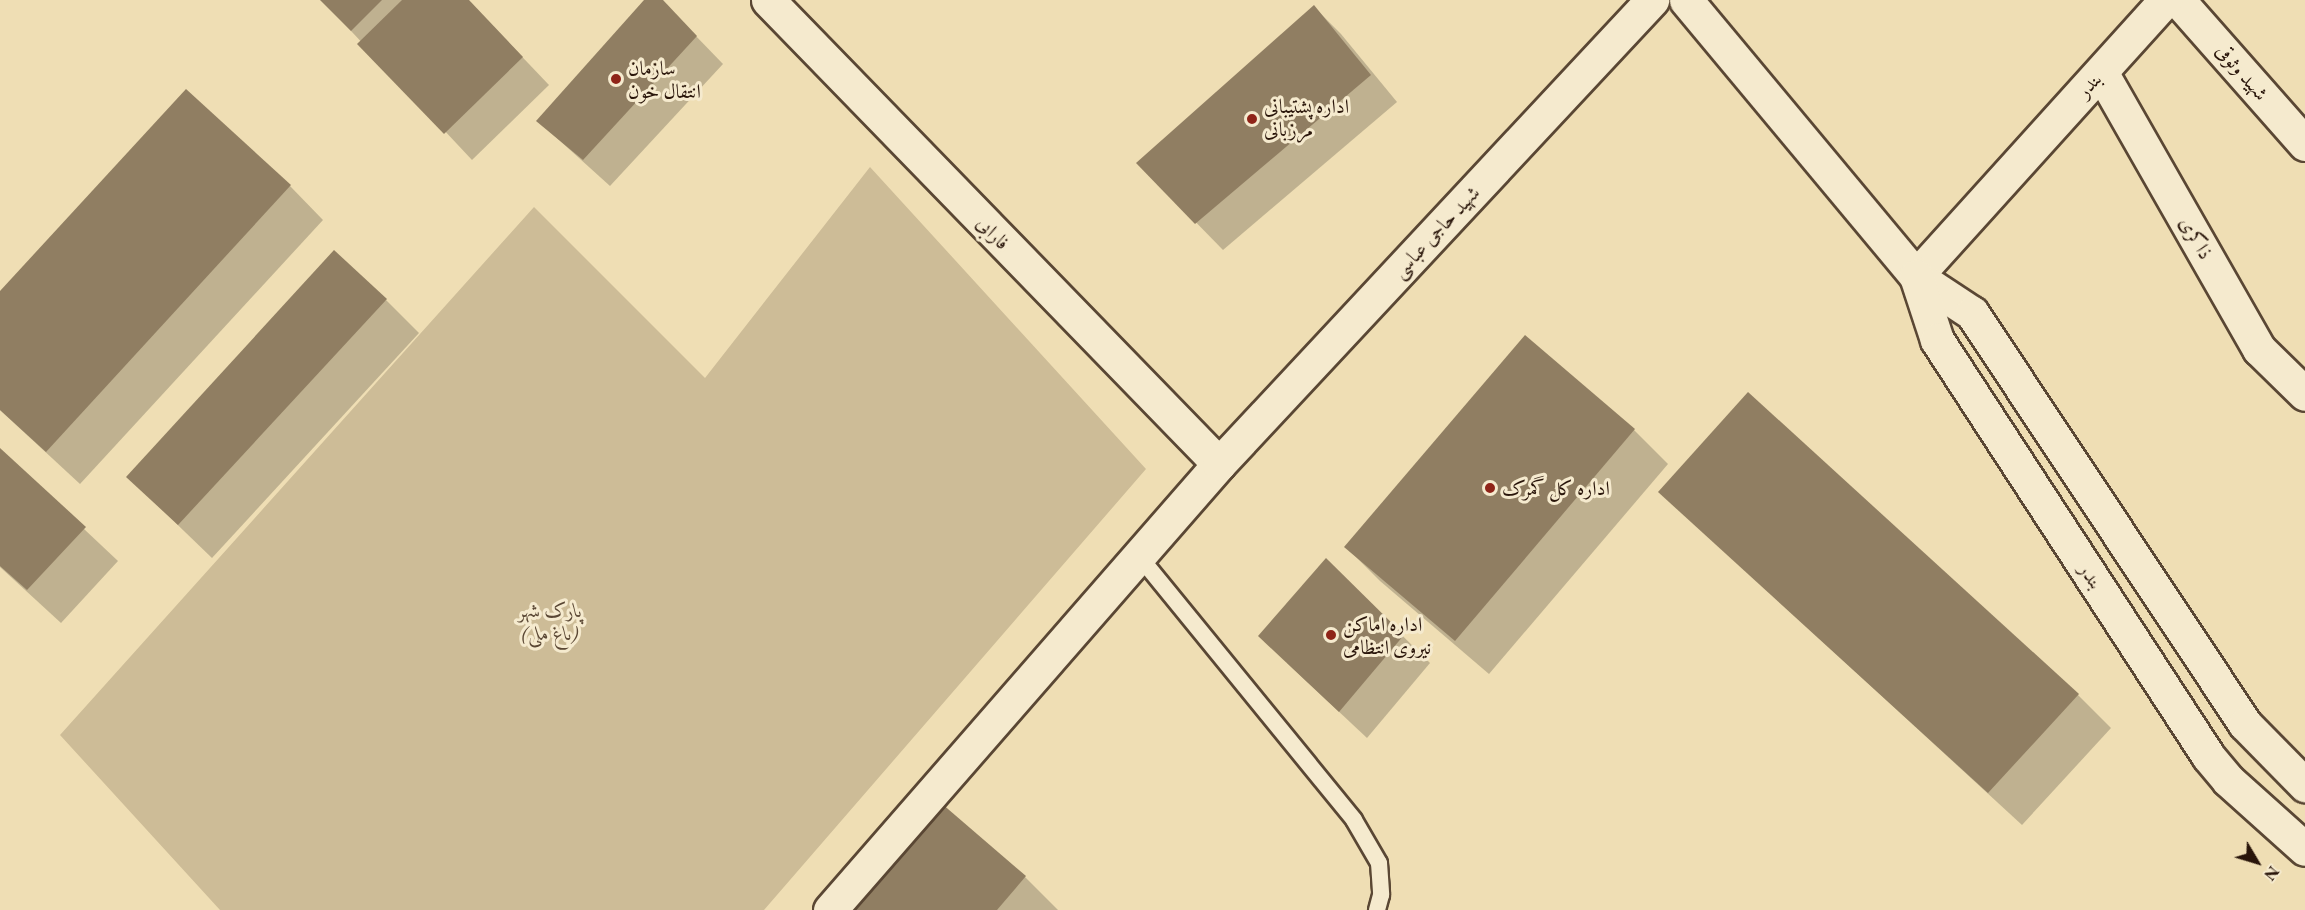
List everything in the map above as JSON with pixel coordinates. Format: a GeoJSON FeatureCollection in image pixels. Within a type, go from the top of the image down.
{"type":"FeatureCollection","features":[{"type":"Feature","properties":{"kind":"street","name":"فارابی"},"geometry":{"type":"LineString","coordinates":[[768,0],[1219,464]]}},
{"type":"Feature","properties":{"kind":"street","name":"شهید حاجی عباسی"},"geometry":{"type":"LineString","coordinates":[[830,910],[1219,464],[1652,0]]}},
{"type":"Feature","properties":{"kind":"street","name":"بندر"},"geometry":{"type":"LineString","coordinates":[[1686,0],[1916,276],[1972,313],[2245,724],[2305,785]]}},
{"type":"Feature","properties":{"kind":"street","name":"بندر"},"geometry":{"type":"LineString","coordinates":[[1916,276],[2165,0]]}},
{"type":"Feature","properties":{"kind":"street","name":"شهید وثوقی"},"geometry":{"type":"LineString","coordinates":[[2178,0],[2305,144]]}},
{"type":"Feature","properties":{"kind":"street","name":"ذاکری"},"geometry":{"type":"LineString","coordinates":[[2101,72],[2259,349],[2305,394]]}},
{"type":"Feature","properties":{"kind":"street","name":"بندر"},"geometry":{"type":"LineString","coordinates":[[1916,276],[1937,340],[2208,756],[2228,780],[2305,849]]}},
{"type":"Feature","properties":{"kind":"lane"},"geometry":{"type":"LineString","coordinates":[[1139,555],[1354,820],[1379,863],[1381,894],[1377,910]]}},
{"type":"Feature","properties":{"kind":"green space","name":"پارک شهر (باغ ملی)"},"geometry":{"type":"Polygon","coordinates":[[[870,167],[1146,469],[764,910],[220,910],[60,735],[534,207],[705,378],[870,167]]]}},
{"type":"Feature","properties":{"kind":"building"},"geometry":{"type":"Polygon","coordinates":[[[320,0],[382,0],[351,31],[320,0]]]}},
{"type":"Feature","properties":{"kind":"building"},"geometry":{"type":"Polygon","coordinates":[[[402,0],[469,0],[523,57],[444,134],[357,44],[402,0]]]}},
{"type":"Feature","properties":{"kind":"building","name":"سازمان انتقال خون"},"geometry":{"type":"Polygon","coordinates":[[[644,0],[663,0],[697,36],[583,160],[536,121],[644,0]]]}},
{"type":"Feature","properties":{"kind":"building","name":"اداره پشتیبانی مرزبانی"},"geometry":{"type":"Polygon","coordinates":[[[1314,5],[1371,75],[1195,224],[1136,163],[1314,5]]]}},
{"type":"Feature","properties":{"kind":"building"},"geometry":{"type":"Polygon","coordinates":[[[186,89],[291,185],[46,452],[0,410],[0,291],[186,89]]]}},
{"type":"Feature","properties":{"kind":"building"},"geometry":{"type":"Polygon","coordinates":[[[334,250],[387,299],[178,525],[126,477],[334,250]]]}},
{"type":"Feature","properties":{"kind":"building","name":"اداره کل گمرک"},"geometry":{"type":"Polygon","coordinates":[[[1525,335],[1635,429],[1455,641],[1344,547],[1525,335]]]}},
{"type":"Feature","properties":{"kind":"building"},"geometry":{"type":"Polygon","coordinates":[[[1748,392],[2079,694],[1988,793],[1658,492],[1748,392]]]}},
{"type":"Feature","properties":{"kind":"building"},"geometry":{"type":"Polygon","coordinates":[[[0,448],[86,527],[27,590],[0,566],[0,448]]]}},
{"type":"Feature","properties":{"kind":"building","name":"اداره اماکن نیروی انتظامی"},"geometry":{"type":"Polygon","coordinates":[[[1326,558],[1404,635],[1339,712],[1258,636],[1326,558]]]}},
{"type":"Feature","properties":{"kind":"building"},"geometry":{"type":"Polygon","coordinates":[[[941,803],[1026,876],[997,910],[850,910],[941,803]]]}},
{"type":"Feature","properties":{"kind":"place","name":"سازمان انتقال خون"},"geometry":{"type":"Point","coordinates":[616,79]}},
{"type":"Feature","properties":{"kind":"place","name":"اداره پشتیبانی مرزبانی"},"geometry":{"type":"Point","coordinates":[1252,119]}},
{"type":"Feature","properties":{"kind":"place","name":"اداره کل گمرک"},"geometry":{"type":"Point","coordinates":[1490,488]}},
{"type":"Feature","properties":{"kind":"place","name":"اداره اماکن نیروی انتظامی"},"geometry":{"type":"Point","coordinates":[1331,635]}}]}
